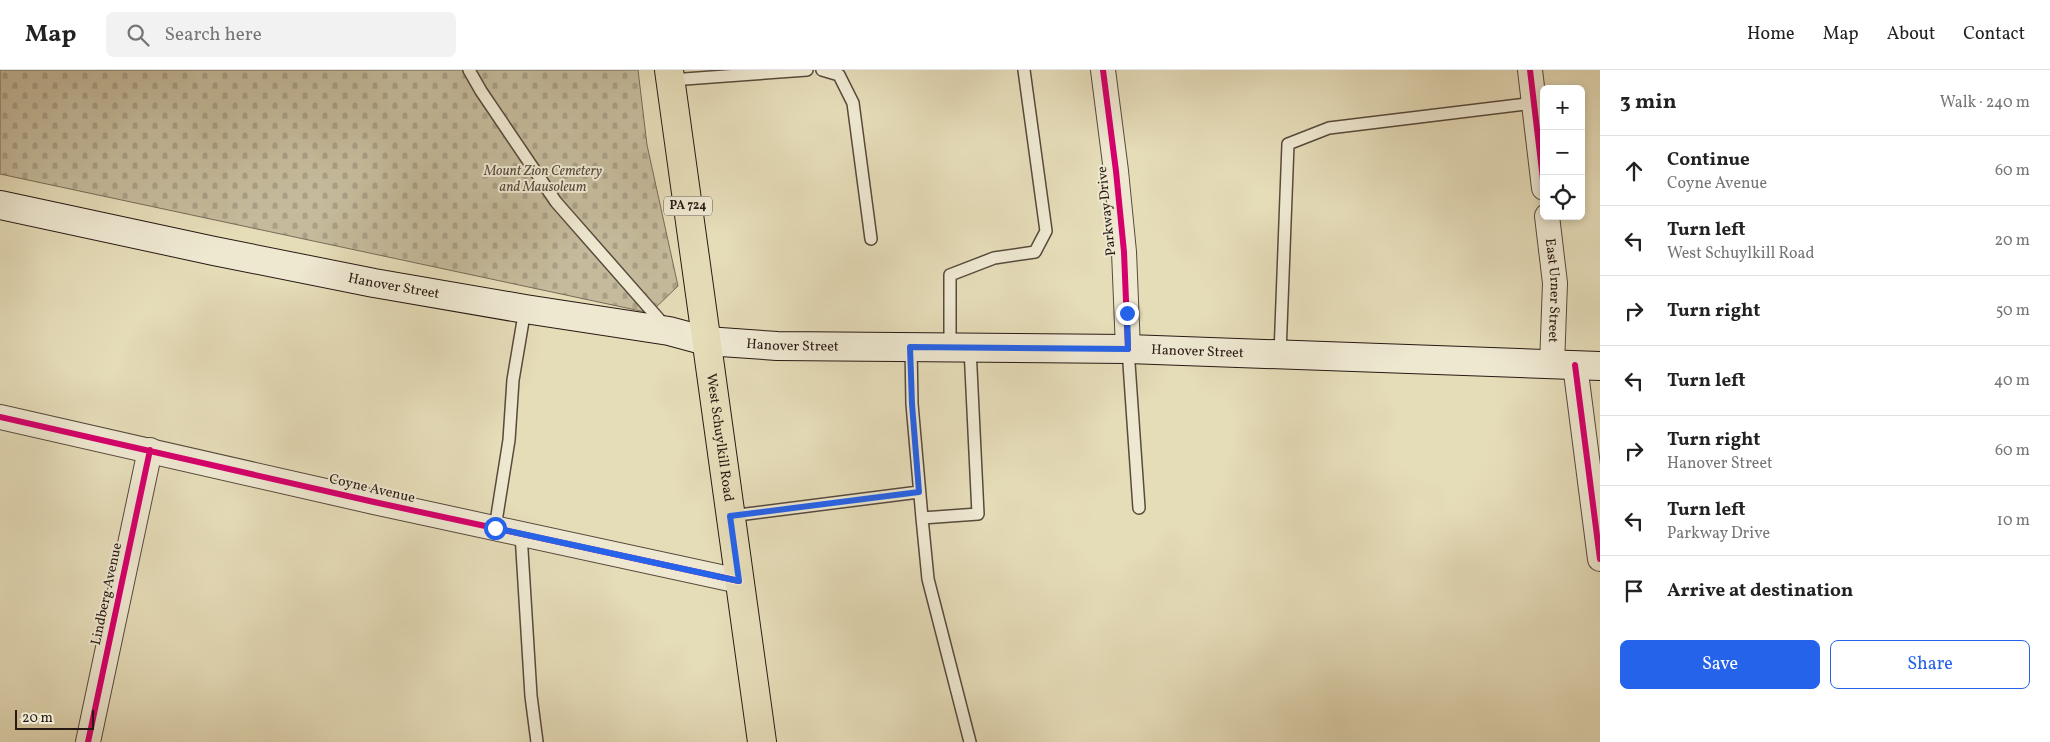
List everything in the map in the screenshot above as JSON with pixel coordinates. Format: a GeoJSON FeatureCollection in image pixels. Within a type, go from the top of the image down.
{"type":"FeatureCollection","features":[{"type":"Feature","properties":{"kind":"main road","name":"PA 724"},"geometry":{"type":"LineString","coordinates":[[670,75],[706,341]]}},
{"type":"Feature","properties":{"kind":"main road","name":"Hanover Street"},"geometry":{"type":"LineString","coordinates":[[0,205],[374,283],[669,331],[706,341],[777,346],[1128,349],[1575,366]]}},
{"type":"Feature","properties":{"kind":"main road","name":"West Schuylkill Road"},"geometry":{"type":"LineString","coordinates":[[706,341],[762,742]]}},
{"type":"Feature","properties":{"kind":"street","name":"Parkway Drive"},"geometry":{"type":"LineString","coordinates":[[1103,70],[1124,252],[1128,349]]}},
{"type":"Feature","properties":{"kind":"street"},"geometry":{"type":"LineString","coordinates":[[1530,70],[1542,175]]}},
{"type":"Feature","properties":{"kind":"street","name":"East Urner Street"},"geometry":{"type":"LineString","coordinates":[[1547,220],[1555,282],[1575,366],[1600,559]]}},
{"type":"Feature","properties":{"kind":"street","name":"Coyne Avenue"},"geometry":{"type":"LineString","coordinates":[[0,417],[739,581]]}},
{"type":"Feature","properties":{"kind":"street","name":"Lindberg Avenue"},"geometry":{"type":"LineString","coordinates":[[88,742],[150,450]]}},
{"type":"Feature","properties":{"kind":"lane"},"geometry":{"type":"LineString","coordinates":[[469,70],[556,202],[669,331]]}},
{"type":"Feature","properties":{"kind":"lane"},"geometry":{"type":"LineString","coordinates":[[670,75],[808,70]]}},
{"type":"Feature","properties":{"kind":"lane"},"geometry":{"type":"LineString","coordinates":[[822,70],[840,75],[853,103],[872,239]]}},
{"type":"Feature","properties":{"kind":"lane"},"geometry":{"type":"LineString","coordinates":[[922,518],[978,514],[960,347],[950,275],[994,258],[1035,252],[1046,231],[1024,70]]}},
{"type":"Feature","properties":{"kind":"lane"},"geometry":{"type":"LineString","coordinates":[[1280,355],[1288,144],[1329,128],[1534,103]]}},
{"type":"Feature","properties":{"kind":"lane"},"geometry":{"type":"LineString","coordinates":[[495,528],[509,440],[513,380],[525,309]]}},
{"type":"Feature","properties":{"kind":"lane"},"geometry":{"type":"LineString","coordinates":[[910,347],[912,404],[928,579],[970,742]]}},
{"type":"Feature","properties":{"kind":"lane"},"geometry":{"type":"LineString","coordinates":[[1128,349],[1139,508]]}},
{"type":"Feature","properties":{"kind":"lane"},"geometry":{"type":"LineString","coordinates":[[730,516],[919,492]]}},
{"type":"Feature","properties":{"kind":"lane"},"geometry":{"type":"LineString","coordinates":[[521,534],[531,696],[537,742]]}},
{"type":"Feature","properties":{"kind":"green space","name":"Mount Zion Cemetery and Mausoleum"},"geometry":{"type":"Polygon","coordinates":[[[0,70],[638,70],[647,145],[678,286],[650,313],[0,174],[0,70]]]}},
{"type":"Feature","properties":{"kind":"cycle path"},"geometry":{"type":"LineString","coordinates":[[1103,70],[1124,252],[1128,349]]}},
{"type":"Feature","properties":{"kind":"cycle path"},"geometry":{"type":"LineString","coordinates":[[1530,70],[1542,175]]}},
{"type":"Feature","properties":{"kind":"cycle path"},"geometry":{"type":"LineString","coordinates":[[1575,365],[1600,559]]}},
{"type":"Feature","properties":{"kind":"cycle path"},"geometry":{"type":"LineString","coordinates":[[0,417],[374,502],[739,581]]}},
{"type":"Feature","properties":{"kind":"cycle path"},"geometry":{"type":"LineString","coordinates":[[88,742],[150,450]]}},
{"type":"Feature","properties":{"kind":"route"},"geometry":{"type":"LineString","coordinates":[[495,528],[739,581],[730,516],[919,492],[912,404],[910,347],[1128,349],[1127,313]]}}]}
